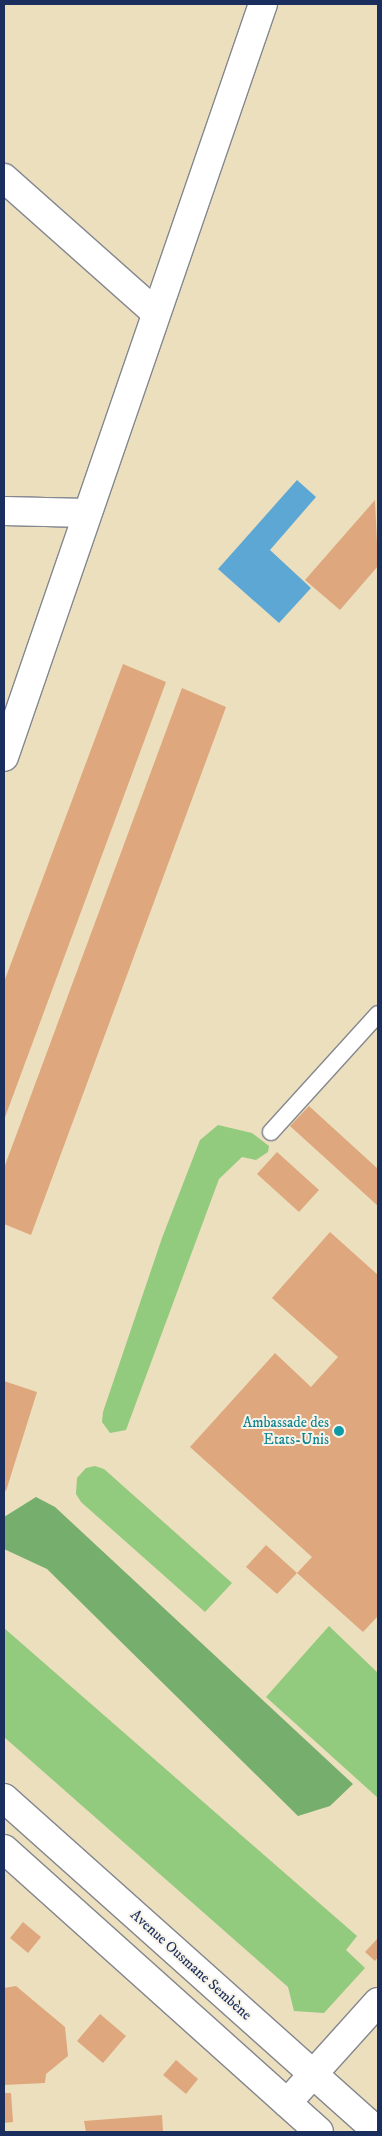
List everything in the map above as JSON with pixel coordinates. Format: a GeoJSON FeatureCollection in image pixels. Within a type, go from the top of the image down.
{"type":"FeatureCollection","features":[{"type":"Feature","properties":{"kind":"street"},"geometry":{"type":"LineString","coordinates":[[4,756],[155,312],[263,4]]}},
{"type":"Feature","properties":{"kind":"street"},"geometry":{"type":"LineString","coordinates":[[4,178],[155,312]]}},
{"type":"Feature","properties":{"kind":"street"},"geometry":{"type":"LineString","coordinates":[[4,511],[87,513]]}},
{"type":"Feature","properties":{"kind":"street","name":"Avenue Ousmane Sembène"},"geometry":{"type":"LineString","coordinates":[[4,1798],[378,2132]]}},
{"type":"Feature","properties":{"kind":"street"},"geometry":{"type":"LineString","coordinates":[[4,1849],[319,2132]]}},
{"type":"Feature","properties":{"kind":"street"},"geometry":{"type":"LineString","coordinates":[[287,2103],[378,2002]]}},
{"type":"Feature","properties":{"kind":"lane"},"geometry":{"type":"LineString","coordinates":[[271,1132],[378,1014]]}},
{"type":"Feature","properties":{"kind":"green space"},"geometry":{"type":"Polygon","coordinates":[[[218,1125],[252,1133],[269,1146],[268,1152],[256,1160],[242,1157],[219,1179],[126,1430],[110,1433],[102,1422],[103,1412],[162,1238],[200,1140],[218,1125]]]}},
{"type":"Feature","properties":{"kind":"green space"},"geometry":{"type":"Polygon","coordinates":[[[95,1466],[104,1469],[232,1583],[205,1612],[81,1502],[76,1494],[77,1478],[86,1468],[95,1466]]]}},
{"type":"Feature","properties":{"kind":"green space"},"geometry":{"type":"Polygon","coordinates":[[[36,1497],[55,1507],[353,1784],[330,1806],[298,1816],[47,1569],[4,1549],[4,1517],[36,1497]]]}},
{"type":"Feature","properties":{"kind":"green space"},"geometry":{"type":"Polygon","coordinates":[[[329,1626],[378,1673],[378,1798],[266,1697],[329,1626]]]}},
{"type":"Feature","properties":{"kind":"green space"},"geometry":{"type":"Polygon","coordinates":[[[4,1628],[357,1936],[346,1950],[365,1968],[324,2013],[294,2011],[288,1987],[4,1737],[4,1628]]]}},
{"type":"Feature","properties":{"kind":"water"},"geometry":{"type":"Polygon","coordinates":[[[297,480],[316,497],[270,550],[311,588],[279,623],[218,569],[297,480]]]}},
{"type":"Feature","properties":{"kind":"building"},"geometry":{"type":"Polygon","coordinates":[[[375,500],[378,566],[340,610],[305,580],[375,500]]]}},
{"type":"Feature","properties":{"kind":"building"},"geometry":{"type":"Polygon","coordinates":[[[123,664],[166,682],[4,1120],[4,982],[123,664]]]}},
{"type":"Feature","properties":{"kind":"building"},"geometry":{"type":"Polygon","coordinates":[[[182,688],[226,707],[31,1235],[4,1224],[4,1168],[182,688]]]}},
{"type":"Feature","properties":{"kind":"building"},"geometry":{"type":"Polygon","coordinates":[[[309,1106],[378,1169],[378,1206],[290,1126],[309,1106]]]}},
{"type":"Feature","properties":{"kind":"building"},"geometry":{"type":"Polygon","coordinates":[[[277,1152],[319,1190],[299,1212],[257,1174],[277,1152]]]}},
{"type":"Feature","properties":{"kind":"building"},"geometry":{"type":"Polygon","coordinates":[[[330,1232],[378,1275],[378,1616],[363,1632],[297,1573],[312,1557],[190,1447],[275,1353],[311,1387],[338,1357],[272,1298],[330,1232]]]}},
{"type":"Feature","properties":{"kind":"building"},"geometry":{"type":"Polygon","coordinates":[[[4,1381],[37,1392],[6,1491],[4,1490],[4,1381]]]}},
{"type":"Feature","properties":{"kind":"building"},"geometry":{"type":"Polygon","coordinates":[[[266,1545],[297,1573],[277,1594],[246,1567],[266,1545]]]}},
{"type":"Feature","properties":{"kind":"building"},"geometry":{"type":"Polygon","coordinates":[[[23,1922],[41,1937],[28,1953],[10,1938],[23,1922]]]}},
{"type":"Feature","properties":{"kind":"building"},"geometry":{"type":"Polygon","coordinates":[[[378,1938],[378,1957],[375,1961],[365,1952],[378,1938]]]}},
{"type":"Feature","properties":{"kind":"building"},"geometry":{"type":"Polygon","coordinates":[[[16,1986],[65,2027],[68,2056],[46,2074],[45,2083],[4,2085],[4,1988],[16,1986]]]}},
{"type":"Feature","properties":{"kind":"building"},"geometry":{"type":"Polygon","coordinates":[[[100,2014],[126,2036],[103,2063],[77,2041],[100,2014]]]}},
{"type":"Feature","properties":{"kind":"building"},"geometry":{"type":"Polygon","coordinates":[[[176,2060],[198,2079],[186,2094],[163,2075],[176,2060]]]}},
{"type":"Feature","properties":{"kind":"building"},"geometry":{"type":"Polygon","coordinates":[[[4,2093],[11,2093],[13,2122],[4,2123],[4,2093]]]}},
{"type":"Feature","properties":{"kind":"building"},"geometry":{"type":"Polygon","coordinates":[[[162,2115],[163,2132],[86,2132],[84,2121],[162,2115]]]}},
{"type":"Feature","properties":{"kind":"place","name":"Ambassade des Etats-Unis"},"geometry":{"type":"Point","coordinates":[339,1431]}}]}
